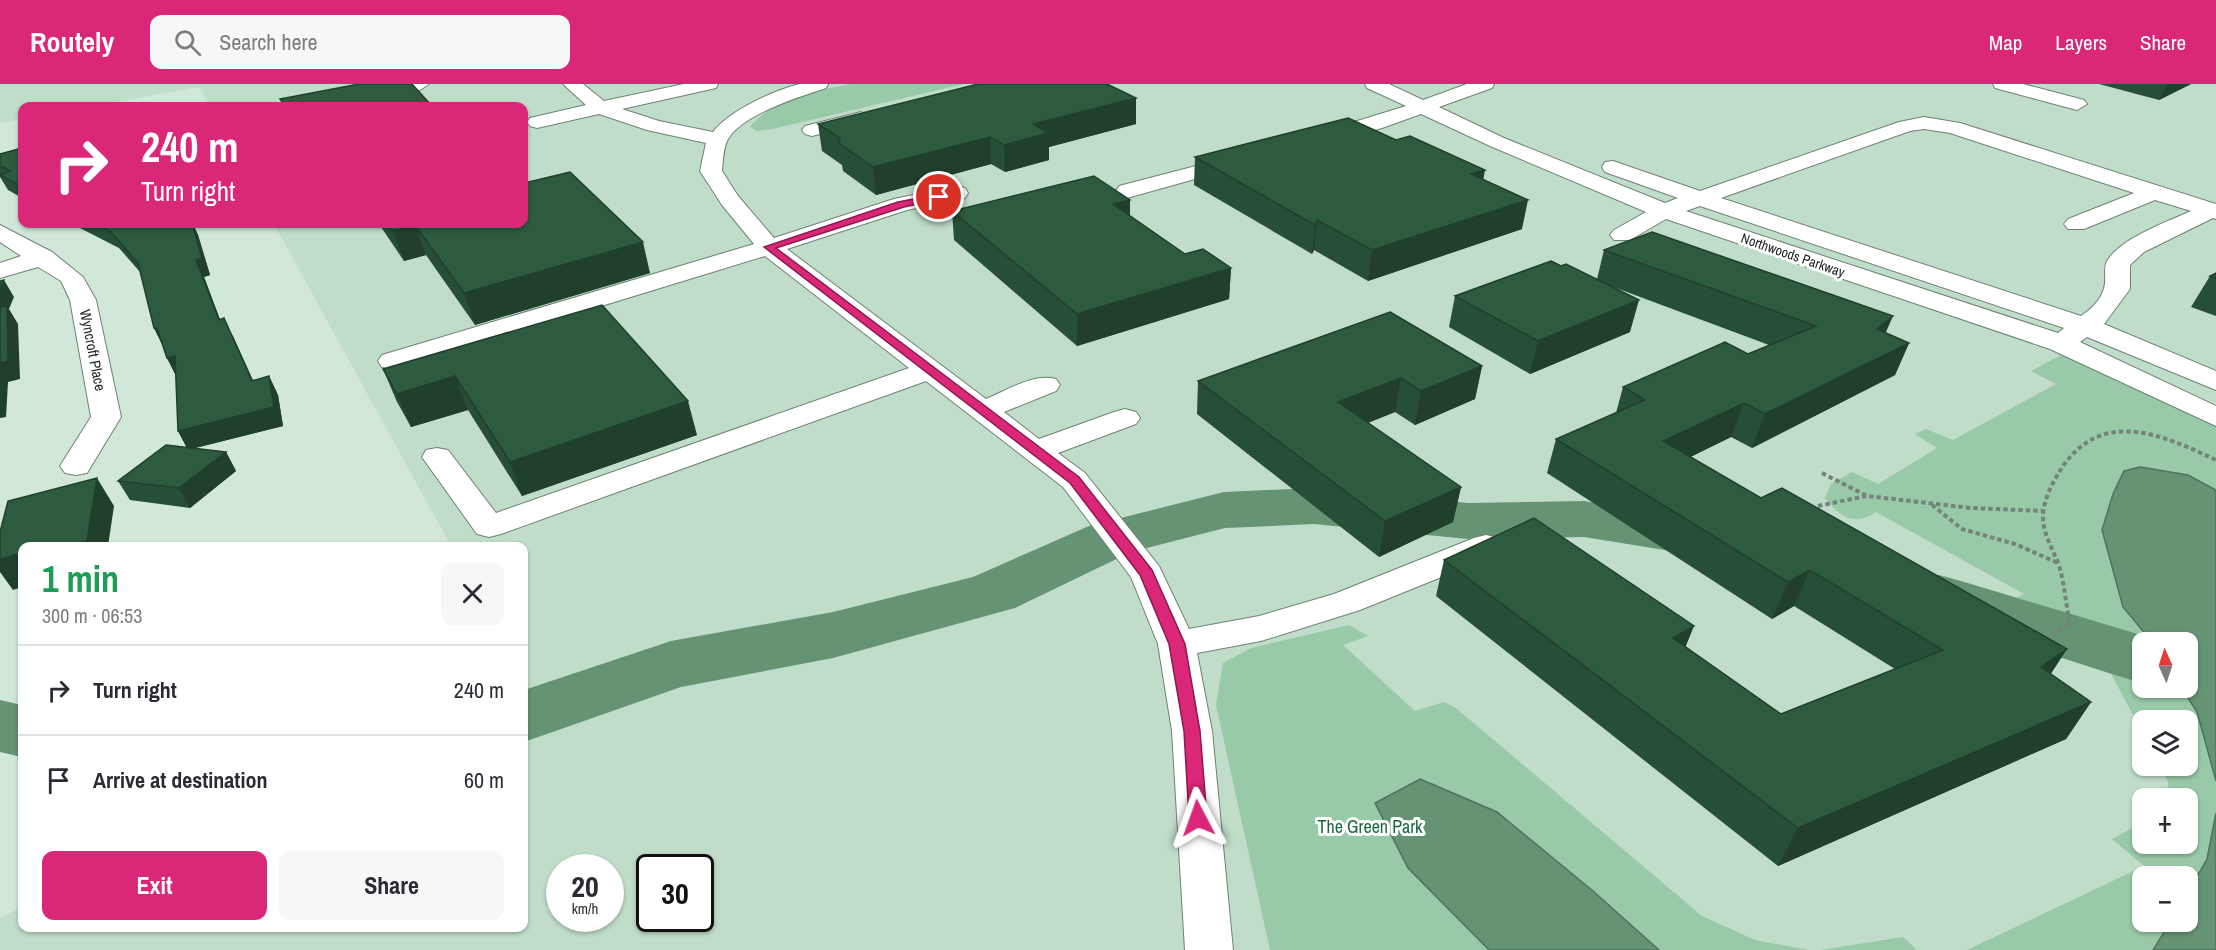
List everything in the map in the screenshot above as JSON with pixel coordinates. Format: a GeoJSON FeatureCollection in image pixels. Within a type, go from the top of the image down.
{"type":"FeatureCollection","features":[{"type":"Feature","properties":{"kind":"street"},"geometry":{"type":"LineString","coordinates":[[327,102],[420,84]]}},
{"type":"Feature","properties":{"kind":"street"},"geometry":{"type":"LineString","coordinates":[[572,84],[600,108],[654,126],[717,140]]}},
{"type":"Feature","properties":{"kind":"street"},"geometry":{"type":"LineString","coordinates":[[537,122],[709,84]]}},
{"type":"Feature","properties":{"kind":"street"},"geometry":{"type":"LineString","coordinates":[[819,84],[761,106],[724,130],[717,140],[711,171],[730,200],[769,247],[932,369],[1074,480],[1147,574],[1177,644],[1192,731],[1209,950]]}},
{"type":"Feature","properties":{"kind":"street","name":"Northwoods Parkway"},"geometry":{"type":"LineString","coordinates":[[1374,84],[1420,95],[1447,97],[1526,133],[1698,198],[2085,326],[2156,353],[2216,381]]}},
{"type":"Feature","properties":{"kind":"street"},"geometry":{"type":"LineString","coordinates":[[1447,97],[1485,84]]}},
{"type":"Feature","properties":{"kind":"street"},"geometry":{"type":"LineString","coordinates":[[2002,84],[2077,104]]}},
{"type":"Feature","properties":{"kind":"street"},"geometry":{"type":"LineString","coordinates":[[1300,144],[1375,124],[1420,95]]}},
{"type":"Feature","properties":{"kind":"street","name":"Northwoods Parkway"},"geometry":{"type":"LineString","coordinates":[[1420,95],[1497,142],[1664,211],[2060,343],[2216,417]]}},
{"type":"Feature","properties":{"kind":"street"},"geometry":{"type":"LineString","coordinates":[[812,130],[880,113]]}},
{"type":"Feature","properties":{"kind":"street"},"geometry":{"type":"LineString","coordinates":[[1622,235],[1664,211],[1698,198],[1889,132],[1924,123],[1953,127],[2214,211]]}},
{"type":"Feature","properties":{"kind":"street"},"geometry":{"type":"LineString","coordinates":[[1127,191],[1257,156]]}},
{"type":"Feature","properties":{"kind":"street"},"geometry":{"type":"LineString","coordinates":[[2076,224],[2155,192]]}},
{"type":"Feature","properties":{"kind":"street"},"geometry":{"type":"LineString","coordinates":[[392,361],[769,247],[902,204],[957,193]]}},
{"type":"Feature","properties":{"kind":"street"},"geometry":{"type":"LineString","coordinates":[[2060,343],[2100,315],[2117,289],[2118,263],[2136,248],[2214,211]]}},
{"type":"Feature","properties":{"kind":"street","name":"Wyncroft Place"},"geometry":{"type":"LineString","coordinates":[[0,232],[43,257],[71,277],[83,300],[106,417],[76,466]]}},
{"type":"Feature","properties":{"kind":"street"},"geometry":{"type":"LineString","coordinates":[[0,271],[43,257]]}},
{"type":"Feature","properties":{"kind":"street"},"geometry":{"type":"LineString","coordinates":[[437,457],[489,527],[932,369]]}},
{"type":"Feature","properties":{"kind":"street"},"geometry":{"type":"LineString","coordinates":[[984,410],[1046,385]]}},
{"type":"Feature","properties":{"kind":"street"},"geometry":{"type":"LineString","coordinates":[[1036,450],[1125,418]]}},
{"type":"Feature","properties":{"kind":"street"},"geometry":{"type":"LineString","coordinates":[[1177,644],[1261,628],[1347,602],[1514,535]]}},
{"type":"Feature","properties":{"kind":"path"},"geometry":{"type":"LineString","coordinates":[[2046,639],[2070,624],[2058,563],[2046,537],[2044,511],[2054,483],[2068,455],[2098,433],[2113,430],[2150,435],[2216,460]]}},
{"type":"Feature","properties":{"kind":"path"},"geometry":{"type":"LineString","coordinates":[[1822,472],[1867,496]]}},
{"type":"Feature","properties":{"kind":"path"},"geometry":{"type":"LineString","coordinates":[[1818,506],[1867,496],[1932,504],[2044,511]]}},
{"type":"Feature","properties":{"kind":"path"},"geometry":{"type":"LineString","coordinates":[[1932,504],[1943,517],[1962,530],[2012,542],[2042,560],[2058,563]]}},
{"type":"Feature","properties":{"kind":"shaded area"},"geometry":{"type":"Polygon","coordinates":[[[0,84],[2216,84],[2216,950],[0,950],[0,918],[18,909],[18,932],[528,932],[528,542],[449,542],[276,228],[528,228],[528,102],[208,102],[199,87],[115,102],[18,102],[18,120],[0,123],[0,84]]]}},
{"type":"Feature","properties":{"kind":"shaded area"},"geometry":{"type":"Polygon","coordinates":[[[2140,467],[2188,475],[2216,490],[2216,781],[2198,710],[2188,698],[2198,698],[2198,632],[2144,632],[2123,607],[2102,530],[2113,494],[2124,471],[2140,467]]]}},
{"type":"Feature","properties":{"kind":"shaded area"},"geometry":{"type":"Polygon","coordinates":[[[1420,779],[1497,812],[1593,891],[1659,950],[1489,950],[1408,868],[1375,803],[1420,779]]]}},
{"type":"Feature","properties":{"kind":"shaded area"},"geometry":{"type":"Polygon","coordinates":[[[2216,813],[2216,950],[2153,950],[2164,932],[2198,932],[2198,875],[2207,859],[2216,813]]]}},
{"type":"Feature","properties":{"kind":"green space"},"geometry":{"type":"Polygon","coordinates":[[[851,84],[964,84],[772,129],[757,131],[750,127],[771,109],[796,97],[851,84]]]}},
{"type":"Feature","properties":{"kind":"green space"},"geometry":{"type":"Polygon","coordinates":[[[2063,354],[2216,426],[2216,950],[1967,950],[2132,872],[2132,932],[2198,932],[2198,866],[2144,866],[2112,839],[2132,828],[2132,854],[2198,854],[2198,788],[2167,788],[2169,784],[2165,776],[2198,776],[2198,710],[2132,710],[2132,713],[2108,668],[2080,645],[2013,607],[2010,601],[2024,594],[1876,512],[1861,519],[1848,518],[1836,510],[1825,498],[1831,484],[1852,472],[1878,484],[1937,448],[1915,434],[1926,429],[1953,440],[2056,384],[2031,371],[2063,354]]]}},
{"type":"Feature","properties":{"kind":"green space","name":"The Green Park"},"geometry":{"type":"Polygon","coordinates":[[[1349,625],[1368,636],[1343,645],[1415,711],[1444,702],[1456,708],[1702,916],[1755,940],[1809,950],[1270,950],[1216,705],[1223,663],[1251,648],[1349,625]]]}},
{"type":"Feature","properties":{"kind":"green space"},"geometry":{"type":"Polygon","coordinates":[[[1903,937],[1917,950],[1821,950],[1903,937]]]}},
{"type":"Feature","properties":{"kind":"building"},"geometry":{"type":"Polygon","coordinates":[[[359,84],[412,84],[428,102],[282,102],[280,99],[359,84]]]}},
{"type":"Feature","properties":{"kind":"building"},"geometry":{"type":"Polygon","coordinates":[[[978,84],[1107,84],[1136,98],[1033,124],[1048,133],[1004,145],[990,137],[873,167],[839,143],[840,138],[818,124],[978,84]]]}},
{"type":"Feature","properties":{"kind":"building"},"geometry":{"type":"Polygon","coordinates":[[[1348,118],[1396,140],[1410,136],[1485,170],[1471,174],[1528,200],[1372,250],[1317,220],[1315,225],[1195,157],[1348,118]]]}},
{"type":"Feature","properties":{"kind":"building"},"geometry":{"type":"Polygon","coordinates":[[[18,149],[18,185],[0,175],[11,171],[0,166],[0,154],[18,149]]]}},
{"type":"Feature","properties":{"kind":"building"},"geometry":{"type":"Polygon","coordinates":[[[570,172],[643,242],[464,293],[417,228],[528,228],[528,182],[570,172]]]}},
{"type":"Feature","properties":{"kind":"building"},"geometry":{"type":"Polygon","coordinates":[[[1094,176],[1130,200],[1113,204],[1185,254],[1203,249],[1231,268],[1077,314],[952,211],[1094,176]]]}},
{"type":"Feature","properties":{"kind":"building"},"geometry":{"type":"Polygon","coordinates":[[[104,228],[193,228],[202,258],[196,260],[219,320],[224,318],[252,381],[269,376],[274,407],[178,431],[175,356],[167,358],[157,328],[154,328],[138,263],[110,231],[104,228]]]}},
{"type":"Feature","properties":{"kind":"building"},"geometry":{"type":"Polygon","coordinates":[[[1652,232],[1893,316],[1877,329],[1909,343],[1765,414],[1744,403],[1663,441],[1761,498],[1782,488],[2067,649],[2041,667],[2091,702],[1798,828],[1444,560],[1534,518],[1694,626],[1673,638],[1781,714],[1943,650],[1810,570],[1788,582],[1556,439],[1645,400],[1623,387],[1725,342],[1748,354],[1816,326],[1604,250],[1652,232]]]}},
{"type":"Feature","properties":{"kind":"building"},"geometry":{"type":"Polygon","coordinates":[[[1551,261],[1561,266],[1566,264],[1639,300],[1538,341],[1455,296],[1551,261]]]}},
{"type":"Feature","properties":{"kind":"building"},"geometry":{"type":"Polygon","coordinates":[[[602,305],[688,401],[510,462],[455,376],[397,394],[383,369],[602,305]]]}},
{"type":"Feature","properties":{"kind":"building"},"geometry":{"type":"Polygon","coordinates":[[[7,306],[8,361],[0,363],[0,307],[7,306]]]}},
{"type":"Feature","properties":{"kind":"building"},"geometry":{"type":"Polygon","coordinates":[[[1390,312],[1482,366],[1421,391],[1401,378],[1338,402],[1461,487],[1385,521],[1198,381],[1390,312]]]}},
{"type":"Feature","properties":{"kind":"building"},"geometry":{"type":"Polygon","coordinates":[[[166,445],[226,452],[179,488],[118,481],[166,445]]]}},
{"type":"Feature","properties":{"kind":"building"},"geometry":{"type":"Polygon","coordinates":[[[97,478],[87,541],[18,542],[18,554],[0,559],[0,532],[8,501],[97,478]]]}},
{"type":"Feature","properties":{"kind":"waterway"},"geometry":{"type":"LineString","coordinates":[[528,715],[671,665],[833,635],[993,593],[1110,539],[1224,510],[1314,506],[1468,521],[1584,519],[1708,538]]}},
{"type":"Feature","properties":{"kind":"waterway"},"geometry":{"type":"LineString","coordinates":[[1939,596],[2132,656]]}},
{"type":"Feature","properties":{"kind":"waterway"},"geometry":{"type":"LineString","coordinates":[[0,726],[18,730]]}},
{"type":"Feature","properties":{"kind":"route"},"geometry":{"type":"LineString","coordinates":[[939,197],[902,204],[851,219],[769,247],[1074,480],[1147,574],[1177,644],[1192,731],[1198,818]]}}]}
